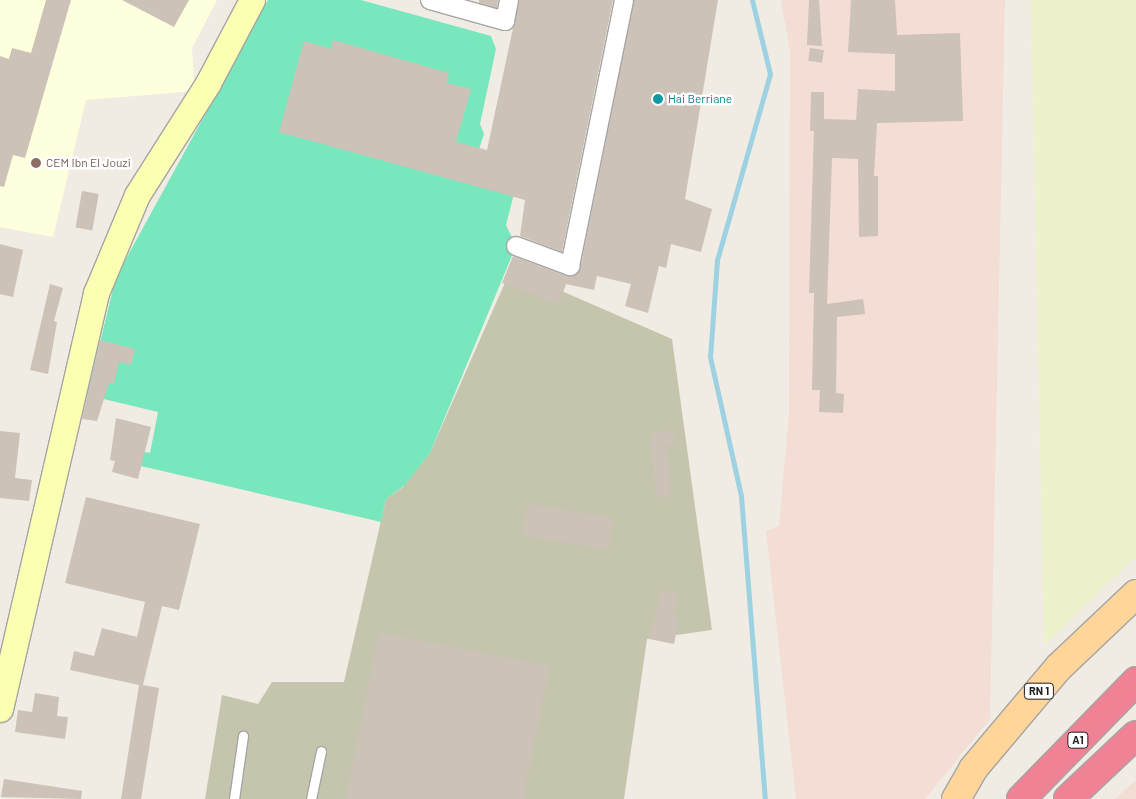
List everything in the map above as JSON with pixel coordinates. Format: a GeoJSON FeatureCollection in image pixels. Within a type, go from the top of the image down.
{"type":"FeatureCollection","features":[{"type":"Feature","properties":{"kind":"highway","name":"A1"},"geometry":{"type":"LineString","coordinates":[[1021,799],[1136,681]]}},
{"type":"Feature","properties":{"kind":"highway"},"geometry":{"type":"LineString","coordinates":[[1068,799],[1136,735]]}},
{"type":"Feature","properties":{"kind":"main road"},"geometry":{"type":"LineString","coordinates":[[0,709],[96,293],[137,195],[208,83],[252,0]]}},
{"type":"Feature","properties":{"kind":"main road","name":"RN 1"},"geometry":{"type":"LineString","coordinates":[[956,799],[973,769],[1059,667],[1136,594]]}},
{"type":"Feature","properties":{"kind":"street"},"geometry":{"type":"LineString","coordinates":[[430,0],[505,21],[509,0]]}},
{"type":"Feature","properties":{"kind":"street"},"geometry":{"type":"LineString","coordinates":[[516,246],[570,266],[624,0]]}},
{"type":"Feature","properties":{"kind":"lane"},"geometry":{"type":"LineString","coordinates":[[234,799],[243,736]]}},
{"type":"Feature","properties":{"kind":"lane"},"geometry":{"type":"LineString","coordinates":[[311,799],[321,751]]}},
{"type":"Feature","properties":{"kind":"shaded area","name":"CEM Ibn El Jouzi"},"geometry":{"type":"Polygon","coordinates":[[[0,0],[217,0],[192,48],[195,91],[86,100],[53,237],[0,227],[0,0]]]}},
{"type":"Feature","properties":{"kind":"shaded area"},"geometry":{"type":"Polygon","coordinates":[[[781,0],[1005,0],[990,719],[925,799],[796,799],[766,531],[779,526],[789,414],[790,52],[781,0]]]}},
{"type":"Feature","properties":{"kind":"shaded area"},"geometry":{"type":"Polygon","coordinates":[[[1031,0],[1136,0],[1136,556],[1044,646],[1031,0]]]}},
{"type":"Feature","properties":{"kind":"shaded area"},"geometry":{"type":"Polygon","coordinates":[[[511,269],[672,339],[712,630],[647,639],[624,799],[205,799],[222,695],[258,704],[272,682],[344,682],[386,499],[403,487],[430,453],[511,269]]]}},
{"type":"Feature","properties":{"kind":"shaded area"},"geometry":{"type":"Polygon","coordinates":[[[1136,780],[1136,799],[1115,799],[1136,780]]]}},
{"type":"Feature","properties":{"kind":"green space"},"geometry":{"type":"Polygon","coordinates":[[[268,0],[361,0],[491,36],[496,49],[480,124],[484,134],[479,149],[523,159],[506,225],[516,246],[430,453],[405,485],[386,499],[381,522],[115,460],[121,447],[150,453],[158,412],[87,395],[116,277],[268,0]]]}},
{"type":"Feature","properties":{"kind":"building"},"geometry":{"type":"Polygon","coordinates":[[[46,0],[71,0],[25,158],[13,155],[4,187],[0,186],[0,56],[9,59],[12,48],[31,53],[46,0]]]}},
{"type":"Feature","properties":{"kind":"building"},"geometry":{"type":"Polygon","coordinates":[[[122,0],[189,0],[174,27],[122,0]]]}},
{"type":"Feature","properties":{"kind":"building"},"geometry":{"type":"Polygon","coordinates":[[[479,0],[498,0],[497,8],[479,3],[479,0]]]}},
{"type":"Feature","properties":{"kind":"building"},"geometry":{"type":"Polygon","coordinates":[[[519,0],[613,0],[562,252],[520,236],[525,200],[279,132],[304,41],[331,49],[333,40],[449,73],[447,83],[471,89],[456,142],[487,150],[519,0]]]}},
{"type":"Feature","properties":{"kind":"building","name":"Hai Berriane"},"geometry":{"type":"Polygon","coordinates":[[[634,0],[718,0],[685,199],[712,209],[701,252],[671,244],[666,268],[659,266],[648,313],[625,306],[631,284],[597,276],[594,290],[566,284],[559,304],[502,283],[513,256],[567,276],[573,276],[580,269],[634,0]]]}},
{"type":"Feature","properties":{"kind":"building"},"geometry":{"type":"Polygon","coordinates":[[[809,0],[819,0],[822,46],[807,45],[809,0]]]}},
{"type":"Feature","properties":{"kind":"building"},"geometry":{"type":"Polygon","coordinates":[[[851,0],[895,0],[897,35],[960,33],[963,121],[877,123],[874,176],[878,176],[878,236],[859,237],[858,159],[832,158],[827,304],[863,299],[865,314],[837,317],[836,393],[844,394],[843,413],[819,412],[820,390],[812,390],[814,293],[809,293],[814,131],[810,131],[811,92],[824,92],[824,119],[856,120],[858,89],[895,91],[895,54],[848,52],[851,0]]]}},
{"type":"Feature","properties":{"kind":"building"},"geometry":{"type":"Polygon","coordinates":[[[810,48],[824,50],[822,63],[808,61],[810,48]]]}},
{"type":"Feature","properties":{"kind":"building"},"geometry":{"type":"Polygon","coordinates":[[[82,191],[99,194],[92,230],[76,227],[82,191]]]}},
{"type":"Feature","properties":{"kind":"building"},"geometry":{"type":"Polygon","coordinates":[[[0,244],[23,250],[13,297],[0,294],[0,244]]]}},
{"type":"Feature","properties":{"kind":"building"},"geometry":{"type":"Polygon","coordinates":[[[50,284],[63,288],[54,321],[57,322],[48,374],[30,370],[50,284]]]}},
{"type":"Feature","properties":{"kind":"building"},"geometry":{"type":"Polygon","coordinates":[[[100,340],[135,349],[131,365],[119,362],[114,384],[109,383],[97,421],[82,419],[100,340]]]}},
{"type":"Feature","properties":{"kind":"building"},"geometry":{"type":"Polygon","coordinates":[[[116,418],[151,427],[138,479],[112,472],[115,461],[110,460],[116,418]]]}},
{"type":"Feature","properties":{"kind":"building"},"geometry":{"type":"Polygon","coordinates":[[[0,431],[20,433],[15,478],[32,480],[29,501],[0,498],[0,431]]]}},
{"type":"Feature","properties":{"kind":"building"},"geometry":{"type":"Polygon","coordinates":[[[673,431],[674,445],[666,445],[671,496],[657,498],[650,434],[673,431]]]}},
{"type":"Feature","properties":{"kind":"building"},"geometry":{"type":"Polygon","coordinates":[[[86,497],[200,524],[179,610],[162,606],[143,685],[159,688],[141,799],[121,799],[139,685],[70,670],[74,651],[94,656],[102,628],[137,637],[145,602],[65,583],[86,497]]]}},
{"type":"Feature","properties":{"kind":"building"},"geometry":{"type":"Polygon","coordinates":[[[528,504],[613,517],[608,549],[523,536],[528,504]]]}},
{"type":"Feature","properties":{"kind":"building"},"geometry":{"type":"Polygon","coordinates":[[[661,590],[678,594],[673,617],[679,618],[674,644],[649,639],[661,590]]]}},
{"type":"Feature","properties":{"kind":"building"},"geometry":{"type":"Polygon","coordinates":[[[379,633],[549,666],[523,799],[346,799],[379,633]]]}},
{"type":"Feature","properties":{"kind":"building"},"geometry":{"type":"Polygon","coordinates":[[[35,693],[59,697],[57,716],[68,717],[65,739],[15,732],[18,710],[32,712],[35,693]]]}},
{"type":"Feature","properties":{"kind":"building"},"geometry":{"type":"Polygon","coordinates":[[[4,779],[82,791],[81,799],[1,797],[4,779]]]}},
{"type":"Feature","properties":{"kind":"waterway"},"geometry":{"type":"LineString","coordinates":[[752,0],[770,74],[717,260],[710,357],[741,496],[765,799]]}},
{"type":"Feature","properties":{"kind":"place","name":"Hai Berriane"},"geometry":{"type":"Point","coordinates":[658,99]}},
{"type":"Feature","properties":{"kind":"place","name":"CEM Ibn El Jouzi"},"geometry":{"type":"Point","coordinates":[36,163]}}]}
